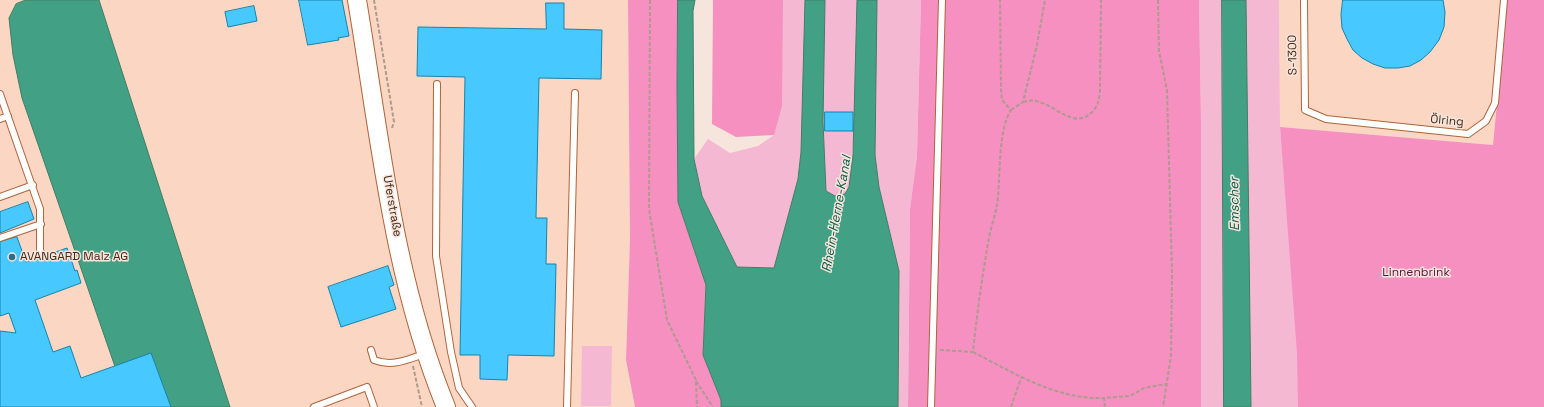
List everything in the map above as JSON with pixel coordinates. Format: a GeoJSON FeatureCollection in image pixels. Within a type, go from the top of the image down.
{"type":"FeatureCollection","features":[{"type":"Feature","properties":{"kind":"main road","name":"Uferstraße"},"geometry":{"type":"LineString","coordinates":[[358,0],[386,177],[403,267],[416,323],[446,407]]}},
{"type":"Feature","properties":{"kind":"lane"},"geometry":{"type":"LineString","coordinates":[[931,407],[942,0]]}},
{"type":"Feature","properties":{"kind":"lane","name":"S-1300"},"geometry":{"type":"LineString","coordinates":[[1304,0],[1304,110]]}},
{"type":"Feature","properties":{"kind":"lane","name":"Ölring"},"geometry":{"type":"LineString","coordinates":[[1304,110],[1326,119],[1468,134],[1486,121],[1496,103],[1504,0]]}},
{"type":"Feature","properties":{"kind":"lane"},"geometry":{"type":"LineString","coordinates":[[437,84],[436,256],[456,374],[460,388],[472,407]]}},
{"type":"Feature","properties":{"kind":"lane"},"geometry":{"type":"LineString","coordinates":[[567,407],[575,93]]}},
{"type":"Feature","properties":{"kind":"lane"},"geometry":{"type":"LineString","coordinates":[[0,94],[40,209],[40,250],[43,257]]}},
{"type":"Feature","properties":{"kind":"lane"},"geometry":{"type":"LineString","coordinates":[[0,119],[8,116]]}},
{"type":"Feature","properties":{"kind":"lane"},"geometry":{"type":"LineString","coordinates":[[0,197],[32,185]]}},
{"type":"Feature","properties":{"kind":"lane"},"geometry":{"type":"LineString","coordinates":[[0,238],[41,224]]}},
{"type":"Feature","properties":{"kind":"lane"},"geometry":{"type":"LineString","coordinates":[[371,350],[374,360],[389,364],[402,362],[426,354]]}},
{"type":"Feature","properties":{"kind":"lane"},"geometry":{"type":"LineString","coordinates":[[314,407],[367,387],[374,407]]}},
{"type":"Feature","properties":{"kind":"path"},"geometry":{"type":"LineString","coordinates":[[374,0],[394,122]]}},
{"type":"Feature","properties":{"kind":"path"},"geometry":{"type":"LineString","coordinates":[[650,0],[649,209],[667,320],[696,380],[713,407]]}},
{"type":"Feature","properties":{"kind":"path"},"geometry":{"type":"LineString","coordinates":[[1000,0],[1002,100],[1011,110]]}},
{"type":"Feature","properties":{"kind":"path"},"geometry":{"type":"LineString","coordinates":[[1023,102],[1037,45],[1045,0]]}},
{"type":"Feature","properties":{"kind":"path"},"geometry":{"type":"LineString","coordinates":[[973,352],[979,298],[997,206],[1006,117],[1011,110],[1023,102],[1031,100],[1042,103],[1072,118],[1080,119],[1088,116],[1094,110],[1098,104],[1100,91],[1102,0]]}},
{"type":"Feature","properties":{"kind":"path"},"geometry":{"type":"LineString","coordinates":[[1158,0],[1159,51],[1167,90],[1170,202],[1171,356],[1163,407]]}},
{"type":"Feature","properties":{"kind":"path"},"geometry":{"type":"LineString","coordinates":[[932,349],[973,352],[1021,378],[1089,399],[1130,396],[1144,388],[1166,384]]}},
{"type":"Feature","properties":{"kind":"path"},"geometry":{"type":"LineString","coordinates":[[1011,407],[1021,378]]}},
{"type":"Feature","properties":{"kind":"path"},"geometry":{"type":"LineString","coordinates":[[696,380],[697,407]]}},
{"type":"Feature","properties":{"kind":"path"},"geometry":{"type":"LineString","coordinates":[[1104,398],[1105,407]]}},
{"type":"Feature","properties":{"kind":"shaded area"},"geometry":{"type":"Polygon","coordinates":[[[0,0],[628,0],[630,240],[626,360],[635,407],[0,407],[0,0]]]}},
{"type":"Feature","properties":{"kind":"shaded area"},"geometry":{"type":"Polygon","coordinates":[[[1279,0],[1507,0],[1493,145],[1280,127],[1279,0]]]}},
{"type":"Feature","properties":{"kind":"green space"},"geometry":{"type":"Polygon","coordinates":[[[628,0],[678,0],[678,202],[706,285],[703,355],[721,400],[721,407],[635,407],[626,360],[630,240],[628,0]]]}},
{"type":"Feature","properties":{"kind":"green space"},"geometry":{"type":"Polygon","coordinates":[[[713,0],[783,0],[782,106],[774,135],[736,137],[712,124],[713,0]]]}},
{"type":"Feature","properties":{"kind":"green space"},"geometry":{"type":"Polygon","coordinates":[[[783,0],[921,0],[917,156],[910,209],[908,407],[898,407],[899,271],[879,187],[875,155],[874,123],[855,122],[849,187],[845,194],[835,196],[826,191],[823,122],[801,152],[798,179],[775,268],[737,267],[702,196],[694,159],[708,139],[730,153],[758,146],[774,135],[783,0]]]}},
{"type":"Feature","properties":{"kind":"green space"},"geometry":{"type":"Polygon","coordinates":[[[921,0],[1199,0],[1201,121],[1201,407],[908,407],[910,209],[917,156],[921,0]]]}},
{"type":"Feature","properties":{"kind":"green space","name":"Linnenbrink"},"geometry":{"type":"Polygon","coordinates":[[[1199,0],[1279,0],[1280,127],[1287,213],[1502,153],[1544,0],[1544,407],[1201,407],[1201,121],[1199,0]]]}},
{"type":"Feature","properties":{"kind":"green space","name":"Linnenbrink"},"geometry":{"type":"Polygon","coordinates":[[[1507,0],[1544,0],[1544,407],[1298,407],[1297,353],[1280,127],[1493,145],[1507,0]]]}},
{"type":"Feature","properties":{"kind":"green space"},"geometry":{"type":"Polygon","coordinates":[[[582,346],[612,346],[611,406],[581,406],[582,346]]]}},
{"type":"Feature","properties":{"kind":"water"},"geometry":{"type":"Polygon","coordinates":[[[26,0],[99,0],[230,407],[129,407],[22,98],[13,55],[9,18],[16,4],[26,0]]]}},
{"type":"Feature","properties":{"kind":"water","name":"Rhein-Herne-Kanal"},"geometry":{"type":"Polygon","coordinates":[[[678,0],[695,0],[693,11],[694,159],[702,196],[737,267],[774,268],[798,179],[801,152],[805,0],[825,0],[823,122],[826,191],[835,196],[845,194],[849,187],[853,155],[857,0],[877,0],[875,155],[879,187],[899,271],[898,407],[721,407],[721,400],[703,355],[706,285],[678,202],[678,0]]]}},
{"type":"Feature","properties":{"kind":"water","name":"Emscher"},"geometry":{"type":"Polygon","coordinates":[[[1222,0],[1246,0],[1251,407],[1224,407],[1222,0]]]}},
{"type":"Feature","properties":{"kind":"building"},"geometry":{"type":"Polygon","coordinates":[[[299,0],[342,0],[349,36],[338,38],[339,40],[308,45],[299,0]]]}},
{"type":"Feature","properties":{"kind":"building"},"geometry":{"type":"Polygon","coordinates":[[[1343,0],[1443,0],[1445,12],[1444,27],[1439,40],[1430,52],[1421,60],[1410,66],[1385,68],[1362,58],[1353,50],[1342,28],[1341,15],[1343,0]]]}},
{"type":"Feature","properties":{"kind":"building"},"geometry":{"type":"Polygon","coordinates":[[[546,3],[564,3],[564,29],[602,30],[601,79],[539,78],[536,218],[547,218],[546,264],[556,264],[554,356],[508,355],[507,380],[480,379],[480,355],[460,355],[465,77],[417,76],[418,27],[546,29],[546,3]]]}},
{"type":"Feature","properties":{"kind":"building"},"geometry":{"type":"Polygon","coordinates":[[[254,6],[257,21],[228,27],[225,12],[254,6]]]}},
{"type":"Feature","properties":{"kind":"building"},"geometry":{"type":"Polygon","coordinates":[[[825,112],[853,112],[853,131],[825,131],[825,112]]]}},
{"type":"Feature","properties":{"kind":"building"},"geometry":{"type":"Polygon","coordinates":[[[28,202],[34,219],[0,233],[0,212],[28,202]]]}},
{"type":"Feature","properties":{"kind":"building"},"geometry":{"type":"Polygon","coordinates":[[[17,237],[26,262],[39,258],[44,261],[47,255],[67,248],[75,271],[77,270],[81,283],[35,300],[53,352],[70,346],[81,378],[151,353],[171,407],[0,407],[0,331],[16,333],[9,313],[0,316],[0,242],[17,237]]]}},
{"type":"Feature","properties":{"kind":"building"},"geometry":{"type":"Polygon","coordinates":[[[388,266],[394,285],[389,287],[396,309],[341,327],[328,287],[388,266]]]}},
{"type":"Feature","properties":{"kind":"place","name":"AVANGARD Malz AG"},"geometry":{"type":"Point","coordinates":[12,257]}}]}
